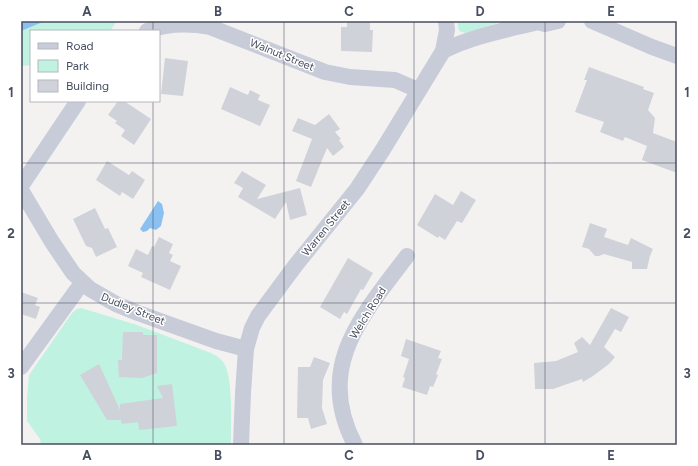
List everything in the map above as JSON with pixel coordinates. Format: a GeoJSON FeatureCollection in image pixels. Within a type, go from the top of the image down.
{"type":"FeatureCollection","features":[{"type":"Feature","properties":{"kind":"street","name":"Warren Street"},"geometry":{"type":"LineString","coordinates":[[242,445],[246,349],[252,328],[264,307],[357,189],[382,151],[443,51],[447,30],[446,21]]}},
{"type":"Feature","properties":{"kind":"street"},"geometry":{"type":"LineString","coordinates":[[443,51],[459,43],[538,21],[545,24],[558,21]]}},
{"type":"Feature","properties":{"kind":"street"},"geometry":{"type":"LineString","coordinates":[[592,21],[677,56]]}},
{"type":"Feature","properties":{"kind":"street","name":"Walnut Street"},"geometry":{"type":"LineString","coordinates":[[150,30],[176,24],[193,24],[210,27],[325,72],[360,78],[395,80],[418,90]]}},
{"type":"Feature","properties":{"kind":"street"},"geometry":{"type":"LineString","coordinates":[[21,186],[77,102]]}},
{"type":"Feature","properties":{"kind":"street","name":"Dudley Street"},"geometry":{"type":"LineString","coordinates":[[21,190],[73,274],[82,283],[100,296],[116,304],[216,341],[246,349]]}},
{"type":"Feature","properties":{"kind":"street","name":"Welch Road"},"geometry":{"type":"LineString","coordinates":[[354,445],[340,403],[339,380],[342,361],[353,333],[364,314],[407,256]]}},
{"type":"Feature","properties":{"kind":"street"},"geometry":{"type":"LineString","coordinates":[[21,367],[82,283]]}},
{"type":"Feature","properties":{"kind":"green space"},"geometry":{"type":"Polygon","coordinates":[[[21,21],[117,21],[111,30],[30,30],[30,65],[21,66],[21,21]]]}},
{"type":"Feature","properties":{"kind":"green space"},"geometry":{"type":"Polygon","coordinates":[[[457,21],[504,21],[465,33],[459,31],[457,21]]]}},
{"type":"Feature","properties":{"kind":"green space"},"geometry":{"type":"Polygon","coordinates":[[[81,308],[137,325],[211,353],[221,359],[228,372],[231,404],[231,445],[41,445],[40,439],[27,421],[29,375],[72,313],[81,308]]]}},
{"type":"Feature","properties":{"kind":"water"},"geometry":{"type":"Polygon","coordinates":[[[21,21],[45,21],[21,31],[21,21]]]}},
{"type":"Feature","properties":{"kind":"water"},"geometry":{"type":"Polygon","coordinates":[[[158,201],[162,204],[164,213],[161,226],[156,230],[150,228],[143,232],[140,229],[158,201]]]}},
{"type":"Feature","properties":{"kind":"building"},"geometry":{"type":"Polygon","coordinates":[[[347,21],[370,21],[370,30],[373,30],[372,52],[341,51],[341,27],[347,27],[347,21]]]}},
{"type":"Feature","properties":{"kind":"building"},"geometry":{"type":"Polygon","coordinates":[[[165,58],[188,61],[183,96],[161,94],[165,58]]]}},
{"type":"Feature","properties":{"kind":"building"},"geometry":{"type":"Polygon","coordinates":[[[589,67],[644,87],[643,89],[654,93],[648,110],[655,118],[653,133],[677,142],[677,173],[642,160],[647,146],[625,137],[623,141],[600,132],[604,122],[575,112],[587,80],[584,80],[589,67]]]}},
{"type":"Feature","properties":{"kind":"building"},"geometry":{"type":"Polygon","coordinates":[[[230,87],[248,95],[250,90],[260,95],[258,100],[270,105],[260,126],[221,109],[230,87]]]}},
{"type":"Feature","properties":{"kind":"building"},"geometry":{"type":"Polygon","coordinates":[[[117,102],[126,102],[151,119],[134,145],[121,136],[125,130],[115,123],[117,121],[108,115],[117,102]]]}},
{"type":"Feature","properties":{"kind":"building"},"geometry":{"type":"Polygon","coordinates":[[[329,114],[340,129],[335,132],[341,139],[339,140],[344,147],[333,156],[327,148],[311,187],[296,181],[312,139],[292,131],[298,118],[315,125],[329,114]]]}},
{"type":"Feature","properties":{"kind":"building"},"geometry":{"type":"Polygon","coordinates":[[[107,161],[129,175],[132,171],[145,180],[133,199],[122,192],[120,196],[96,180],[107,161]]]}},
{"type":"Feature","properties":{"kind":"building"},"geometry":{"type":"Polygon","coordinates":[[[242,171],[266,185],[257,199],[300,188],[307,215],[290,220],[286,202],[275,219],[238,197],[243,188],[234,183],[242,171]]]}},
{"type":"Feature","properties":{"kind":"building"},"geometry":{"type":"Polygon","coordinates":[[[461,191],[476,200],[462,223],[457,221],[445,240],[439,236],[438,238],[417,225],[435,194],[453,205],[461,191]]]}},
{"type":"Feature","properties":{"kind":"building"},"geometry":{"type":"Polygon","coordinates":[[[95,208],[105,229],[108,228],[117,247],[96,257],[92,248],[86,246],[73,219],[95,208]]]}},
{"type":"Feature","properties":{"kind":"building"},"geometry":{"type":"Polygon","coordinates":[[[590,223],[607,229],[604,237],[628,245],[631,238],[653,249],[647,269],[632,269],[632,262],[604,254],[595,256],[589,249],[582,247],[590,223]]]}},
{"type":"Feature","properties":{"kind":"building"},"geometry":{"type":"Polygon","coordinates":[[[159,237],[173,244],[169,253],[173,255],[170,261],[181,266],[170,290],[141,277],[143,273],[128,266],[136,249],[148,255],[152,246],[154,247],[159,237]]]}},
{"type":"Feature","properties":{"kind":"building"},"geometry":{"type":"Polygon","coordinates":[[[348,258],[373,273],[363,290],[361,289],[347,314],[344,312],[340,319],[320,307],[348,258]]]}},
{"type":"Feature","properties":{"kind":"building"},"geometry":{"type":"Polygon","coordinates":[[[21,292],[38,298],[35,305],[40,307],[36,319],[21,314],[21,292]]]}},
{"type":"Feature","properties":{"kind":"building"},"geometry":{"type":"Polygon","coordinates":[[[611,308],[629,317],[621,332],[615,329],[604,347],[615,357],[609,364],[583,382],[582,379],[553,389],[535,389],[534,363],[556,361],[578,352],[574,343],[582,337],[590,345],[611,308]]]}},
{"type":"Feature","properties":{"kind":"building"},"geometry":{"type":"Polygon","coordinates":[[[123,332],[143,332],[143,335],[157,335],[157,373],[142,378],[119,377],[118,360],[122,360],[123,332]]]}},
{"type":"Feature","properties":{"kind":"building"},"geometry":{"type":"Polygon","coordinates":[[[406,339],[441,351],[438,358],[442,359],[436,374],[438,375],[433,387],[430,386],[427,395],[402,387],[405,378],[403,377],[409,359],[401,356],[406,339]]]}},
{"type":"Feature","properties":{"kind":"building"},"geometry":{"type":"Polygon","coordinates":[[[314,357],[330,363],[323,380],[322,408],[327,424],[311,429],[308,418],[297,418],[298,367],[310,367],[314,357]]]}},
{"type":"Feature","properties":{"kind":"building"},"geometry":{"type":"Polygon","coordinates":[[[99,364],[120,410],[120,404],[163,398],[157,386],[172,384],[177,426],[139,430],[138,422],[122,424],[121,420],[107,420],[80,375],[99,364]]]}}]}
